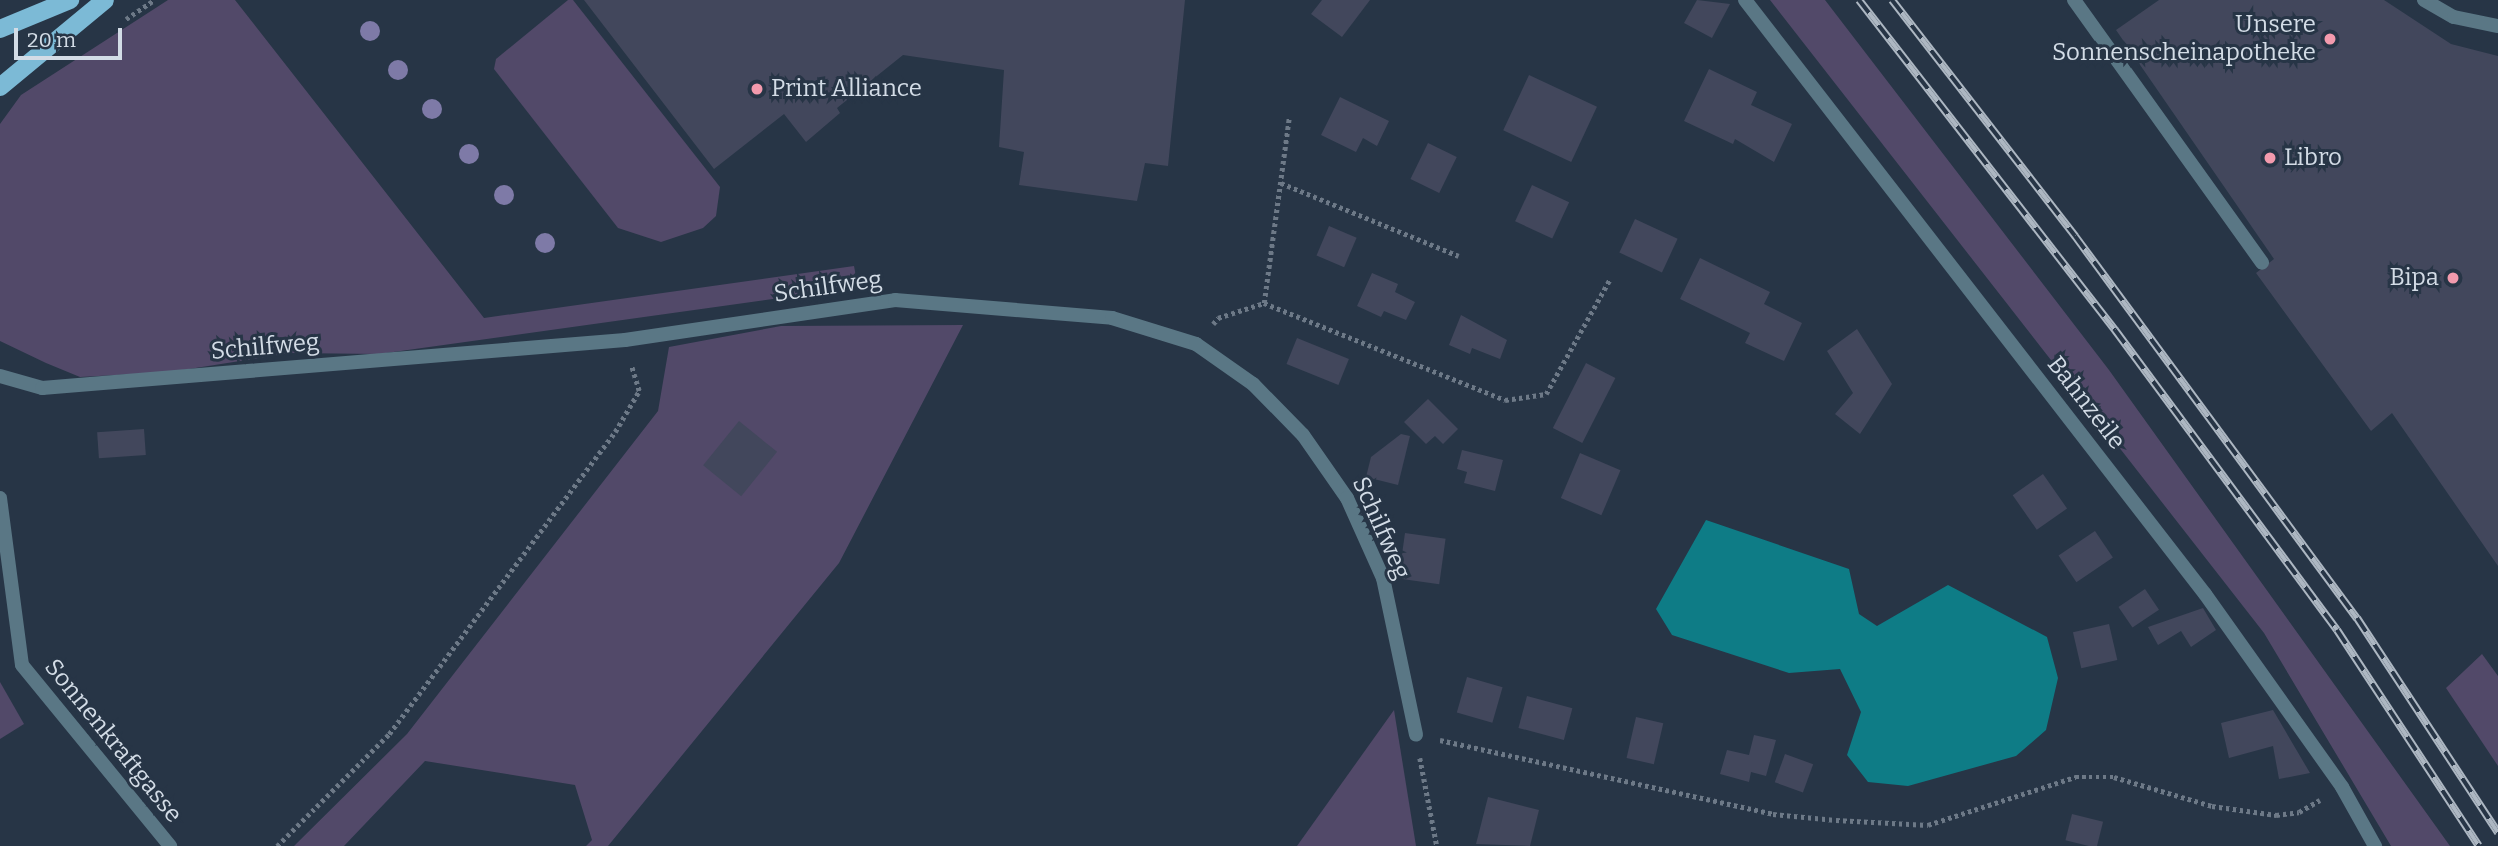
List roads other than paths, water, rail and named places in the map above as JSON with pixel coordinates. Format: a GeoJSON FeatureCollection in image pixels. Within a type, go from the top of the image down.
{"type":"FeatureCollection","features":[{"type":"Feature","properties":{"kind":"main road"},"geometry":{"type":"LineString","coordinates":[[0,29],[71,0]]}},
{"type":"Feature","properties":{"kind":"main road"},"geometry":{"type":"LineString","coordinates":[[0,87],[105,0]]}},
{"type":"Feature","properties":{"kind":"street","name":"Bahnzeile"},"geometry":{"type":"LineString","coordinates":[[1745,0],[2205,593],[2342,787],[2375,846]]}},
{"type":"Feature","properties":{"kind":"street"},"geometry":{"type":"LineString","coordinates":[[2074,0],[2262,263]]}},
{"type":"Feature","properties":{"kind":"street"},"geometry":{"type":"LineString","coordinates":[[2424,0],[2454,17],[2498,26]]}},
{"type":"Feature","properties":{"kind":"street","name":"Schilfweg"},"geometry":{"type":"LineString","coordinates":[[0,376],[42,388],[625,340],[895,300],[1112,317],[1196,344],[1253,384],[1303,435],[1347,498],[1384,578],[1416,735]]}},
{"type":"Feature","properties":{"kind":"street","name":"Sonnenkraftgasse"},"geometry":{"type":"LineString","coordinates":[[0,498],[22,665],[170,846]]}},
{"type":"Feature","properties":{"kind":"railway"},"geometry":{"type":"LineString","coordinates":[[1859,0],[2115,330],[2337,630],[2479,846]]}},
{"type":"Feature","properties":{"kind":"railway"},"geometry":{"type":"LineString","coordinates":[[1892,0],[2075,236],[2357,618],[2498,833]]}},
{"type":"Feature","properties":{"kind":"place","name":"Unsere Sonnenscheinapotheke"},"geometry":{"type":"Point","coordinates":[2330,39]}},
{"type":"Feature","properties":{"kind":"place","name":"Print Alliance"},"geometry":{"type":"Point","coordinates":[757,89]}},
{"type":"Feature","properties":{"kind":"place","name":"Libro"},"geometry":{"type":"Point","coordinates":[2270,158]}},
{"type":"Feature","properties":{"kind":"place","name":"Bipa"},"geometry":{"type":"Point","coordinates":[2453,278]}}]}
